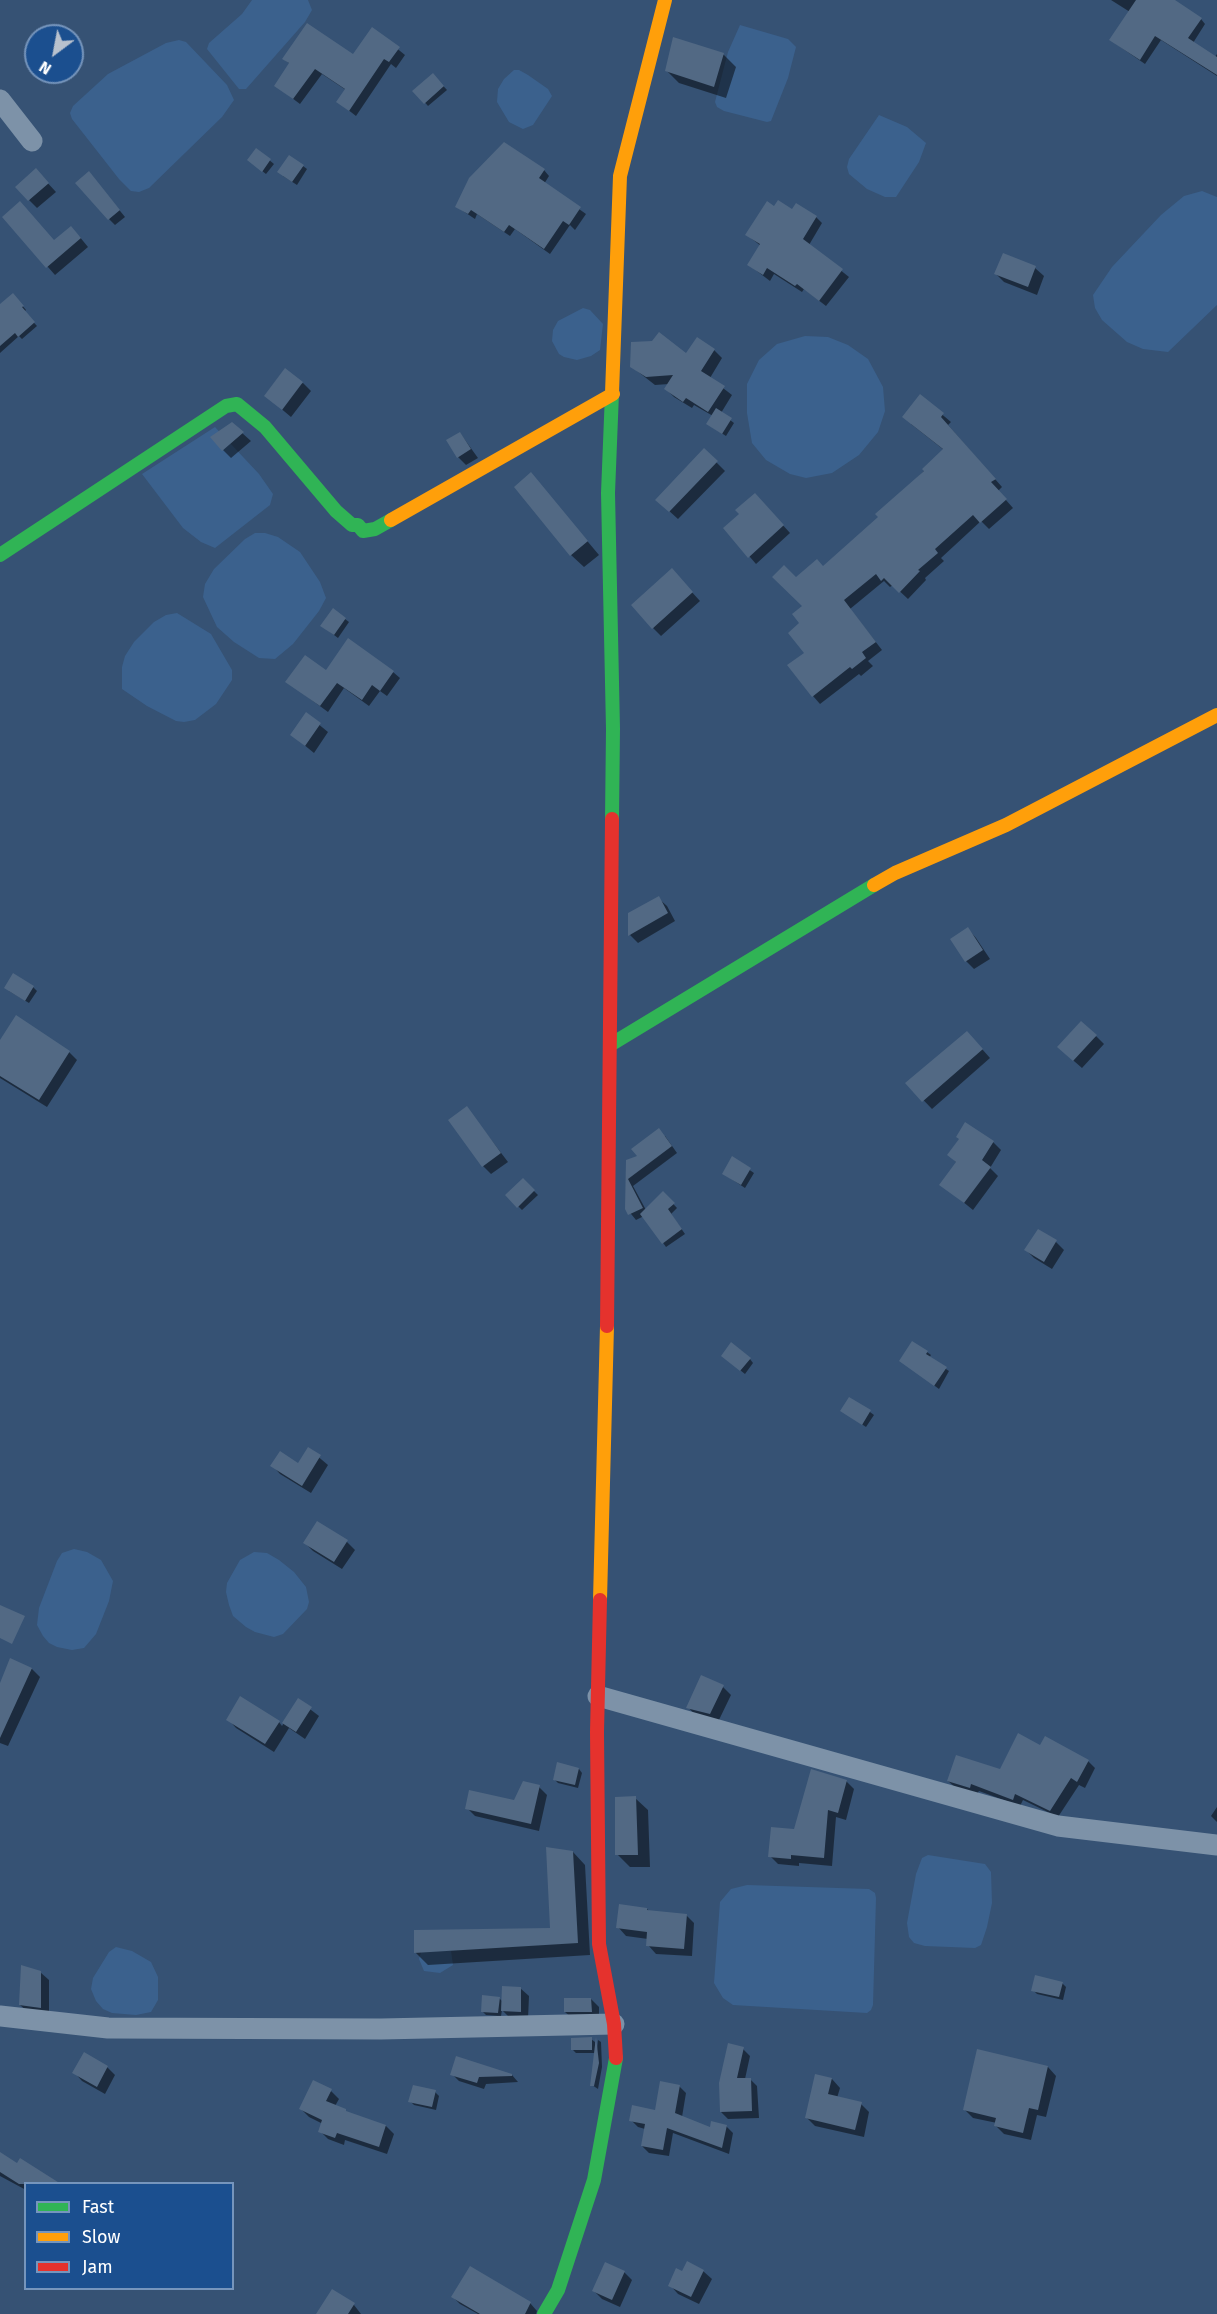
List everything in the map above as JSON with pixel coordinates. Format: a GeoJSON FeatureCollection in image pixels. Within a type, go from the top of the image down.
{"type":"FeatureCollection","features":[{"type":"Feature","properties":{"kind":"street"},"geometry":{"type":"LineString","coordinates":[[544,2314],[558,2290],[594,2180],[616,2064],[614,2024],[599,1944],[598,1696],[607,1329],[613,729],[608,493],[620,176],[665,0]]}},
{"type":"Feature","properties":{"kind":"street"},"geometry":{"type":"LineString","coordinates":[[0,100],[32,141]]}},
{"type":"Feature","properties":{"kind":"street"},"geometry":{"type":"LineString","coordinates":[[0,555],[226,406],[237,404],[244,408],[265,428],[336,511],[352,525],[358,525],[363,531],[375,529],[613,394]]}},
{"type":"Feature","properties":{"kind":"street"},"geometry":{"type":"LineString","coordinates":[[610,1046],[895,873],[1006,825],[1217,715]]}},
{"type":"Feature","properties":{"kind":"street"},"geometry":{"type":"LineString","coordinates":[[598,1696],[1058,1826],[1217,1845]]}},
{"type":"Feature","properties":{"kind":"street"},"geometry":{"type":"LineString","coordinates":[[0,2016],[119,2028],[381,2029],[614,2024]]}},
{"type":"Feature","properties":{"kind":"water"},"geometry":{"type":"Polygon","coordinates":[[[252,0],[308,0],[312,10],[305,22],[246,89],[239,89],[207,49],[209,43],[242,14],[252,0]]]}},
{"type":"Feature","properties":{"kind":"water"},"geometry":{"type":"Polygon","coordinates":[[[740,25],[788,39],[796,47],[788,78],[771,121],[767,122],[724,111],[717,107],[715,102],[728,52],[740,25]]]}},
{"type":"Feature","properties":{"kind":"water"},"geometry":{"type":"Polygon","coordinates":[[[179,40],[186,42],[227,85],[234,100],[222,117],[149,188],[139,192],[131,191],[72,119],[70,113],[73,106],[108,74],[166,43],[179,40]]]}},
{"type":"Feature","properties":{"kind":"water"},"geometry":{"type":"Polygon","coordinates":[[[514,70],[528,75],[548,89],[552,96],[533,125],[523,129],[509,122],[497,102],[498,89],[504,79],[514,70]]]}},
{"type":"Feature","properties":{"kind":"water"},"geometry":{"type":"Polygon","coordinates":[[[879,115],[907,127],[926,143],[919,162],[896,197],[885,197],[867,189],[849,174],[847,167],[849,159],[879,115]]]}},
{"type":"Feature","properties":{"kind":"water"},"geometry":{"type":"Polygon","coordinates":[[[1202,191],[1217,197],[1217,305],[1168,352],[1143,349],[1127,342],[1102,320],[1095,308],[1093,295],[1112,267],[1161,215],[1184,196],[1202,191]]]}},
{"type":"Feature","properties":{"kind":"water"},"geometry":{"type":"Polygon","coordinates":[[[583,308],[590,310],[603,324],[600,350],[591,356],[577,360],[564,357],[559,354],[552,341],[553,330],[558,321],[583,308]]]}},
{"type":"Feature","properties":{"kind":"water"},"geometry":{"type":"Polygon","coordinates":[[[805,336],[828,337],[848,345],[868,359],[883,387],[885,411],[878,432],[859,455],[832,473],[806,478],[790,474],[766,460],[752,443],[747,413],[747,384],[759,360],[777,344],[805,336]]]}},
{"type":"Feature","properties":{"kind":"water"},"geometry":{"type":"Polygon","coordinates":[[[215,427],[259,474],[273,494],[270,505],[215,548],[201,542],[183,528],[142,474],[215,427]]]}},
{"type":"Feature","properties":{"kind":"water"},"geometry":{"type":"Polygon","coordinates":[[[255,533],[278,537],[300,552],[320,582],[326,598],[319,611],[293,644],[275,659],[259,658],[234,642],[217,627],[203,597],[205,584],[214,569],[245,539],[255,533]]]}},
{"type":"Feature","properties":{"kind":"water"},"geometry":{"type":"Polygon","coordinates":[[[177,613],[211,634],[232,670],[232,680],[216,704],[195,720],[184,722],[176,721],[147,706],[122,689],[122,667],[125,656],[134,642],[154,622],[166,615],[177,613]]]}},
{"type":"Feature","properties":{"kind":"water"},"geometry":{"type":"Polygon","coordinates":[[[74,1549],[87,1552],[101,1560],[113,1581],[109,1601],[96,1634],[84,1648],[72,1650],[49,1643],[37,1625],[39,1608],[57,1561],[62,1553],[74,1549]]]}},
{"type":"Feature","properties":{"kind":"water"},"geometry":{"type":"Polygon","coordinates":[[[254,1552],[267,1553],[279,1560],[294,1572],[306,1587],[309,1602],[307,1609],[283,1634],[274,1637],[246,1627],[233,1616],[229,1605],[226,1592],[227,1583],[240,1560],[254,1552]]]}},
{"type":"Feature","properties":{"kind":"water"},"geometry":{"type":"Polygon","coordinates":[[[928,1855],[985,1864],[991,1872],[992,1903],[981,1945],[975,1948],[925,1946],[914,1943],[909,1937],[907,1923],[916,1874],[922,1858],[928,1855]]]}},
{"type":"Feature","properties":{"kind":"water"},"geometry":{"type":"Polygon","coordinates":[[[747,1885],[869,1889],[875,1893],[873,2005],[871,2010],[867,2013],[733,2005],[723,1998],[714,1983],[720,1902],[731,1889],[747,1885]]]}},
{"type":"Feature","properties":{"kind":"water"},"geometry":{"type":"Polygon","coordinates":[[[116,1947],[132,1951],[151,1962],[158,1977],[158,2000],[151,2012],[136,2015],[112,2013],[103,2009],[96,2001],[91,1989],[93,1978],[109,1952],[116,1947]]]}},
{"type":"Feature","properties":{"kind":"water"},"geometry":{"type":"Polygon","coordinates":[[[422,1949],[451,1951],[453,1965],[440,1973],[424,1971],[419,1959],[422,1949]]]}},
{"type":"Feature","properties":{"kind":"building"},"geometry":{"type":"Polygon","coordinates":[[[1136,0],[1175,0],[1202,18],[1188,38],[1217,57],[1217,75],[1155,36],[1140,60],[1109,40],[1136,0]]]}},
{"type":"Feature","properties":{"kind":"building"},"geometry":{"type":"Polygon","coordinates":[[[307,23],[353,54],[372,27],[400,47],[389,62],[384,59],[349,111],[336,102],[345,89],[315,69],[293,99],[274,86],[289,63],[282,59],[307,23]]]}},
{"type":"Feature","properties":{"kind":"building"},"geometry":{"type":"Polygon","coordinates":[[[673,37],[724,53],[714,87],[665,71],[673,37]]]}},
{"type":"Feature","properties":{"kind":"building"},"geometry":{"type":"Polygon","coordinates":[[[433,73],[444,86],[424,104],[412,91],[433,73]]]}},
{"type":"Feature","properties":{"kind":"building"},"geometry":{"type":"Polygon","coordinates":[[[504,142],[545,169],[539,178],[581,207],[569,225],[563,221],[544,249],[509,225],[504,232],[471,210],[468,214],[455,207],[469,178],[504,142]]]}},
{"type":"Feature","properties":{"kind":"building"},"geometry":{"type":"Polygon","coordinates":[[[256,148],[271,159],[262,172],[247,160],[256,148]]]}},
{"type":"Feature","properties":{"kind":"building"},"geometry":{"type":"Polygon","coordinates":[[[289,155],[304,165],[292,182],[277,172],[289,155]]]}},
{"type":"Feature","properties":{"kind":"building"},"geometry":{"type":"Polygon","coordinates":[[[36,168],[49,183],[28,201],[15,187],[36,168]]]}},
{"type":"Feature","properties":{"kind":"building"},"geometry":{"type":"Polygon","coordinates":[[[89,171],[120,210],[108,220],[75,183],[89,171]]]}},
{"type":"Feature","properties":{"kind":"building"},"geometry":{"type":"Polygon","coordinates":[[[778,200],[792,209],[796,203],[817,216],[803,239],[843,269],[819,301],[797,284],[795,286],[767,268],[763,275],[747,265],[760,244],[745,235],[767,201],[774,206],[778,200]]]}},
{"type":"Feature","properties":{"kind":"building"},"geometry":{"type":"Polygon","coordinates":[[[20,201],[54,240],[71,226],[81,238],[46,268],[2,217],[20,201]]]}},
{"type":"Feature","properties":{"kind":"building"},"geometry":{"type":"Polygon","coordinates":[[[1003,253],[1036,266],[1028,287],[994,274],[1003,253]]]}},
{"type":"Feature","properties":{"kind":"building"},"geometry":{"type":"Polygon","coordinates":[[[13,293],[35,322],[18,337],[15,333],[0,346],[0,304],[13,293]]]}},
{"type":"Feature","properties":{"kind":"building"},"geometry":{"type":"Polygon","coordinates":[[[659,332],[686,353],[697,337],[715,349],[701,371],[725,386],[708,412],[686,398],[683,402],[664,389],[673,375],[646,377],[630,367],[631,342],[652,341],[659,332]]]}},
{"type":"Feature","properties":{"kind":"building"},"geometry":{"type":"Polygon","coordinates":[[[285,368],[303,382],[282,410],[264,396],[285,368]]]}},
{"type":"Feature","properties":{"kind":"building"},"geometry":{"type":"Polygon","coordinates":[[[920,394],[944,413],[941,417],[996,479],[991,482],[1007,499],[980,523],[973,515],[935,549],[938,553],[918,570],[920,571],[899,593],[884,578],[881,581],[876,574],[844,600],[876,642],[862,652],[866,658],[852,669],[850,667],[812,697],[787,665],[804,653],[788,633],[799,623],[792,614],[802,606],[772,577],[784,565],[796,577],[817,559],[823,566],[878,517],[875,514],[924,471],[922,469],[943,449],[902,417],[920,394]]]}},
{"type":"Feature","properties":{"kind":"building"},"geometry":{"type":"Polygon","coordinates":[[[716,408],[732,418],[722,434],[706,424],[716,408]]]}},
{"type":"Feature","properties":{"kind":"building"},"geometry":{"type":"Polygon","coordinates":[[[232,422],[244,432],[222,451],[210,437],[232,422]]]}},
{"type":"Feature","properties":{"kind":"building"},"geometry":{"type":"Polygon","coordinates":[[[460,432],[471,449],[457,458],[446,440],[460,432]]]}},
{"type":"Feature","properties":{"kind":"building"},"geometry":{"type":"Polygon","coordinates":[[[704,448],[718,461],[669,512],[655,500],[704,448]]]}},
{"type":"Feature","properties":{"kind":"building"},"geometry":{"type":"Polygon","coordinates":[[[531,472],[588,541],[570,556],[514,487],[531,472]]]}},
{"type":"Feature","properties":{"kind":"building"},"geometry":{"type":"Polygon","coordinates":[[[755,493],[784,525],[748,558],[723,528],[739,514],[735,510],[755,493]]]}},
{"type":"Feature","properties":{"kind":"building"},"geometry":{"type":"Polygon","coordinates":[[[672,568],[693,592],[652,629],[631,605],[672,568]]]}},
{"type":"Feature","properties":{"kind":"building"},"geometry":{"type":"Polygon","coordinates":[[[333,608],[346,618],[334,635],[320,626],[333,608]]]}},
{"type":"Feature","properties":{"kind":"building"},"geometry":{"type":"Polygon","coordinates":[[[348,638],[394,671],[380,691],[372,685],[362,700],[337,683],[320,706],[285,682],[305,655],[326,670],[348,638]]]}},
{"type":"Feature","properties":{"kind":"building"},"geometry":{"type":"Polygon","coordinates":[[[306,712],[321,723],[305,746],[290,735],[306,712]]]}},
{"type":"Feature","properties":{"kind":"building"},"geometry":{"type":"Polygon","coordinates":[[[659,896],[668,913],[628,936],[628,913],[659,896]]]}},
{"type":"Feature","properties":{"kind":"building"},"geometry":{"type":"Polygon","coordinates":[[[968,927],[983,950],[965,962],[950,939],[968,927]]]}},
{"type":"Feature","properties":{"kind":"building"},"geometry":{"type":"Polygon","coordinates":[[[13,973],[34,986],[25,1001],[4,988],[13,973]]]}},
{"type":"Feature","properties":{"kind":"building"},"geometry":{"type":"Polygon","coordinates":[[[16,1015],[70,1051],[39,1100],[0,1076],[0,1040],[16,1015]]]}},
{"type":"Feature","properties":{"kind":"building"},"geometry":{"type":"Polygon","coordinates":[[[1081,1021],[1097,1035],[1073,1061],[1057,1047],[1081,1021]]]}},
{"type":"Feature","properties":{"kind":"building"},"geometry":{"type":"Polygon","coordinates":[[[967,1031],[983,1049],[922,1102],[905,1083],[967,1031]]]}},
{"type":"Feature","properties":{"kind":"building"},"geometry":{"type":"Polygon","coordinates":[[[467,1106],[501,1153],[482,1167],[448,1120],[467,1106]]]}},
{"type":"Feature","properties":{"kind":"building"},"geometry":{"type":"Polygon","coordinates":[[[965,1122],[994,1141],[982,1160],[991,1167],[964,1203],[939,1185],[956,1162],[947,1155],[959,1139],[956,1137],[965,1122]]]}},
{"type":"Feature","properties":{"kind":"building"},"geometry":{"type":"Polygon","coordinates":[[[659,1128],[672,1146],[628,1179],[643,1208],[628,1215],[625,1209],[626,1160],[637,1156],[631,1149],[659,1128]]]}},
{"type":"Feature","properties":{"kind":"building"},"geometry":{"type":"Polygon","coordinates":[[[732,1156],[751,1168],[741,1185],[722,1174],[732,1156]]]}},
{"type":"Feature","properties":{"kind":"building"},"geometry":{"type":"Polygon","coordinates":[[[523,1178],[535,1190],[517,1208],[505,1195],[523,1178]]]}},
{"type":"Feature","properties":{"kind":"building"},"geometry":{"type":"Polygon","coordinates":[[[663,1191],[675,1203],[668,1209],[682,1229],[662,1244],[640,1214],[663,1191]]]}},
{"type":"Feature","properties":{"kind":"building"},"geometry":{"type":"Polygon","coordinates":[[[1038,1229],[1057,1240],[1044,1262],[1024,1250],[1038,1229]]]}},
{"type":"Feature","properties":{"kind":"building"},"geometry":{"type":"Polygon","coordinates":[[[912,1341],[928,1351],[926,1354],[947,1367],[934,1386],[899,1361],[912,1341]]]}},
{"type":"Feature","properties":{"kind":"building"},"geometry":{"type":"Polygon","coordinates":[[[731,1342],[751,1358],[740,1371],[721,1356],[731,1342]]]}},
{"type":"Feature","properties":{"kind":"building"},"geometry":{"type":"Polygon","coordinates":[[[849,1397],[871,1410],[862,1425],[840,1411],[849,1397]]]}},
{"type":"Feature","properties":{"kind":"building"},"geometry":{"type":"Polygon","coordinates":[[[308,1447],[321,1455],[302,1486],[270,1466],[280,1451],[298,1463],[308,1447]]]}},
{"type":"Feature","properties":{"kind":"building"},"geometry":{"type":"Polygon","coordinates":[[[317,1521],[348,1540],[334,1562],[303,1543],[317,1521]]]}},
{"type":"Feature","properties":{"kind":"building"},"geometry":{"type":"Polygon","coordinates":[[[0,1605],[25,1616],[12,1644],[0,1638],[0,1605]]]}},
{"type":"Feature","properties":{"kind":"building"},"geometry":{"type":"Polygon","coordinates":[[[10,1658],[32,1668],[0,1738],[0,1683],[10,1658]]]}},
{"type":"Feature","properties":{"kind":"building"},"geometry":{"type":"Polygon","coordinates":[[[701,1675],[724,1685],[710,1714],[686,1708],[701,1675]]]}},
{"type":"Feature","properties":{"kind":"building"},"geometry":{"type":"Polygon","coordinates":[[[240,1696],[280,1721],[265,1744],[226,1720],[240,1696]]]}},
{"type":"Feature","properties":{"kind":"building"},"geometry":{"type":"Polygon","coordinates":[[[298,1698],[312,1707],[296,1732],[282,1723],[298,1698]]]}},
{"type":"Feature","properties":{"kind":"building"},"geometry":{"type":"Polygon","coordinates":[[[1018,1733],[1040,1745],[1045,1736],[1089,1760],[1077,1782],[1071,1778],[1050,1811],[1015,1794],[1013,1800],[971,1784],[970,1788],[947,1781],[956,1755],[1000,1769],[1018,1733]]]}},
{"type":"Feature","properties":{"kind":"building"},"geometry":{"type":"Polygon","coordinates":[[[557,1762],[579,1768],[575,1785],[553,1780],[557,1762]]]}},
{"type":"Feature","properties":{"kind":"building"},"geometry":{"type":"Polygon","coordinates":[[[811,1769],[847,1780],[838,1813],[828,1810],[824,1858],[791,1855],[791,1859],[768,1857],[771,1827],[794,1829],[811,1769]]]}},
{"type":"Feature","properties":{"kind":"building"},"geometry":{"type":"Polygon","coordinates":[[[523,1781],[540,1785],[531,1824],[465,1809],[469,1790],[514,1800],[523,1781]]]}},
{"type":"Feature","properties":{"kind":"building"},"geometry":{"type":"Polygon","coordinates":[[[636,1796],[638,1855],[615,1855],[615,1797],[636,1796]]]}},
{"type":"Feature","properties":{"kind":"building"},"geometry":{"type":"Polygon","coordinates":[[[546,1847],[573,1851],[578,1943],[414,1953],[414,1930],[550,1928],[546,1847]]]}},
{"type":"Feature","properties":{"kind":"building"},"geometry":{"type":"Polygon","coordinates":[[[619,1904],[647,1908],[647,1910],[687,1914],[684,1949],[646,1946],[647,1932],[616,1928],[619,1904]]]}},
{"type":"Feature","properties":{"kind":"building"},"geometry":{"type":"Polygon","coordinates":[[[21,1965],[41,1971],[41,2008],[19,2005],[21,1965]]]}},
{"type":"Feature","properties":{"kind":"building"},"geometry":{"type":"Polygon","coordinates":[[[1035,1975],[1063,1982],[1059,1997],[1031,1991],[1035,1975]]]}},
{"type":"Feature","properties":{"kind":"building"},"geometry":{"type":"Polygon","coordinates":[[[502,1986],[521,1987],[521,2012],[501,2011],[502,1986]]]}},
{"type":"Feature","properties":{"kind":"building"},"geometry":{"type":"Polygon","coordinates":[[[482,1995],[500,1997],[498,2013],[481,2012],[482,1995]]]}},
{"type":"Feature","properties":{"kind":"building"},"geometry":{"type":"Polygon","coordinates":[[[564,1998],[591,1998],[592,2012],[564,2012],[564,1998]]]}},
{"type":"Feature","properties":{"kind":"building"},"geometry":{"type":"Polygon","coordinates":[[[592,2037],[592,2050],[571,2050],[571,2038],[592,2037]]]}},
{"type":"Feature","properties":{"kind":"building"},"geometry":{"type":"Polygon","coordinates":[[[596,2037],[599,2063],[594,2086],[590,2086],[596,2037]]]}},
{"type":"Feature","properties":{"kind":"building"},"geometry":{"type":"Polygon","coordinates":[[[728,2043],[744,2047],[737,2078],[751,2078],[752,2111],[720,2112],[719,2083],[728,2043]]]}},
{"type":"Feature","properties":{"kind":"building"},"geometry":{"type":"Polygon","coordinates":[[[977,2049],[1048,2066],[1038,2110],[1029,2108],[1023,2133],[994,2126],[996,2118],[963,2110],[977,2049]]]}},
{"type":"Feature","properties":{"kind":"building"},"geometry":{"type":"Polygon","coordinates":[[[84,2052],[108,2066],[97,2087],[72,2073],[84,2052]]]}},
{"type":"Feature","properties":{"kind":"building"},"geometry":{"type":"Polygon","coordinates":[[[456,2056],[512,2074],[512,2076],[479,2077],[477,2083],[450,2075],[456,2056]]]}},
{"type":"Feature","properties":{"kind":"building"},"geometry":{"type":"Polygon","coordinates":[[[815,2074],[832,2078],[828,2094],[862,2102],[855,2130],[805,2118],[815,2074]]]}},
{"type":"Feature","properties":{"kind":"building"},"geometry":{"type":"Polygon","coordinates":[[[313,2080],[332,2089],[326,2101],[346,2111],[386,2125],[379,2147],[337,2133],[335,2138],[318,2132],[322,2120],[299,2109],[313,2080]]]}},
{"type":"Feature","properties":{"kind":"building"},"geometry":{"type":"Polygon","coordinates":[[[660,2081],[680,2085],[675,2113],[710,2127],[711,2121],[727,2125],[722,2148],[667,2128],[663,2150],[641,2146],[645,2124],[629,2121],[632,2105],[655,2110],[660,2081]]]}},
{"type":"Feature","properties":{"kind":"building"},"geometry":{"type":"Polygon","coordinates":[[[413,2085],[436,2090],[432,2107],[408,2102],[413,2085]]]}},
{"type":"Feature","properties":{"kind":"building"},"geometry":{"type":"Polygon","coordinates":[[[0,2152],[17,2163],[20,2158],[58,2182],[19,2184],[0,2172],[0,2152]]]}},
{"type":"Feature","properties":{"kind":"building"},"geometry":{"type":"Polygon","coordinates":[[[687,2261],[704,2270],[691,2297],[668,2286],[676,2268],[682,2271],[687,2261]]]}},
{"type":"Feature","properties":{"kind":"building"},"geometry":{"type":"Polygon","coordinates":[[[605,2262],[625,2271],[612,2300],[592,2291],[605,2262]]]}},
{"type":"Feature","properties":{"kind":"building"},"geometry":{"type":"Polygon","coordinates":[[[470,2266],[531,2302],[525,2314],[480,2314],[451,2297],[470,2266]]]}},
{"type":"Feature","properties":{"kind":"building"},"geometry":{"type":"Polygon","coordinates":[[[332,2289],[355,2303],[348,2314],[316,2314],[332,2289]]]}},
{"type":"Feature","properties":{"kind":"traffic: fast"},"geometry":{"type":"LineString","coordinates":[[612,393],[608,493],[613,729],[612,819]]}},
{"type":"Feature","properties":{"kind":"traffic: fast"},"geometry":{"type":"LineString","coordinates":[[0,555],[226,406],[237,404],[265,427],[336,511],[352,525],[358,525],[363,531],[375,529],[391,520]]}},
{"type":"Feature","properties":{"kind":"traffic: fast"},"geometry":{"type":"LineString","coordinates":[[610,1045],[874,885]]}},
{"type":"Feature","properties":{"kind":"traffic: fast"},"geometry":{"type":"LineString","coordinates":[[544,2314],[558,2290],[594,2180],[616,2058]]}},
{"type":"Feature","properties":{"kind":"traffic: slow"},"geometry":{"type":"LineString","coordinates":[[612,393],[620,176],[665,0]]}},
{"type":"Feature","properties":{"kind":"traffic: slow"},"geometry":{"type":"LineString","coordinates":[[391,520],[613,394]]}},
{"type":"Feature","properties":{"kind":"traffic: slow"},"geometry":{"type":"LineString","coordinates":[[874,885],[895,873],[1006,825],[1217,715]]}},
{"type":"Feature","properties":{"kind":"traffic: slow"},"geometry":{"type":"LineString","coordinates":[[600,1600],[607,1326]]}},
{"type":"Feature","properties":{"kind":"traffic: jam"},"geometry":{"type":"LineString","coordinates":[[607,1326],[612,819]]}},
{"type":"Feature","properties":{"kind":"traffic: jam"},"geometry":{"type":"LineString","coordinates":[[600,1600],[597,1732],[599,1944],[614,2024],[616,2058]]}}]}
